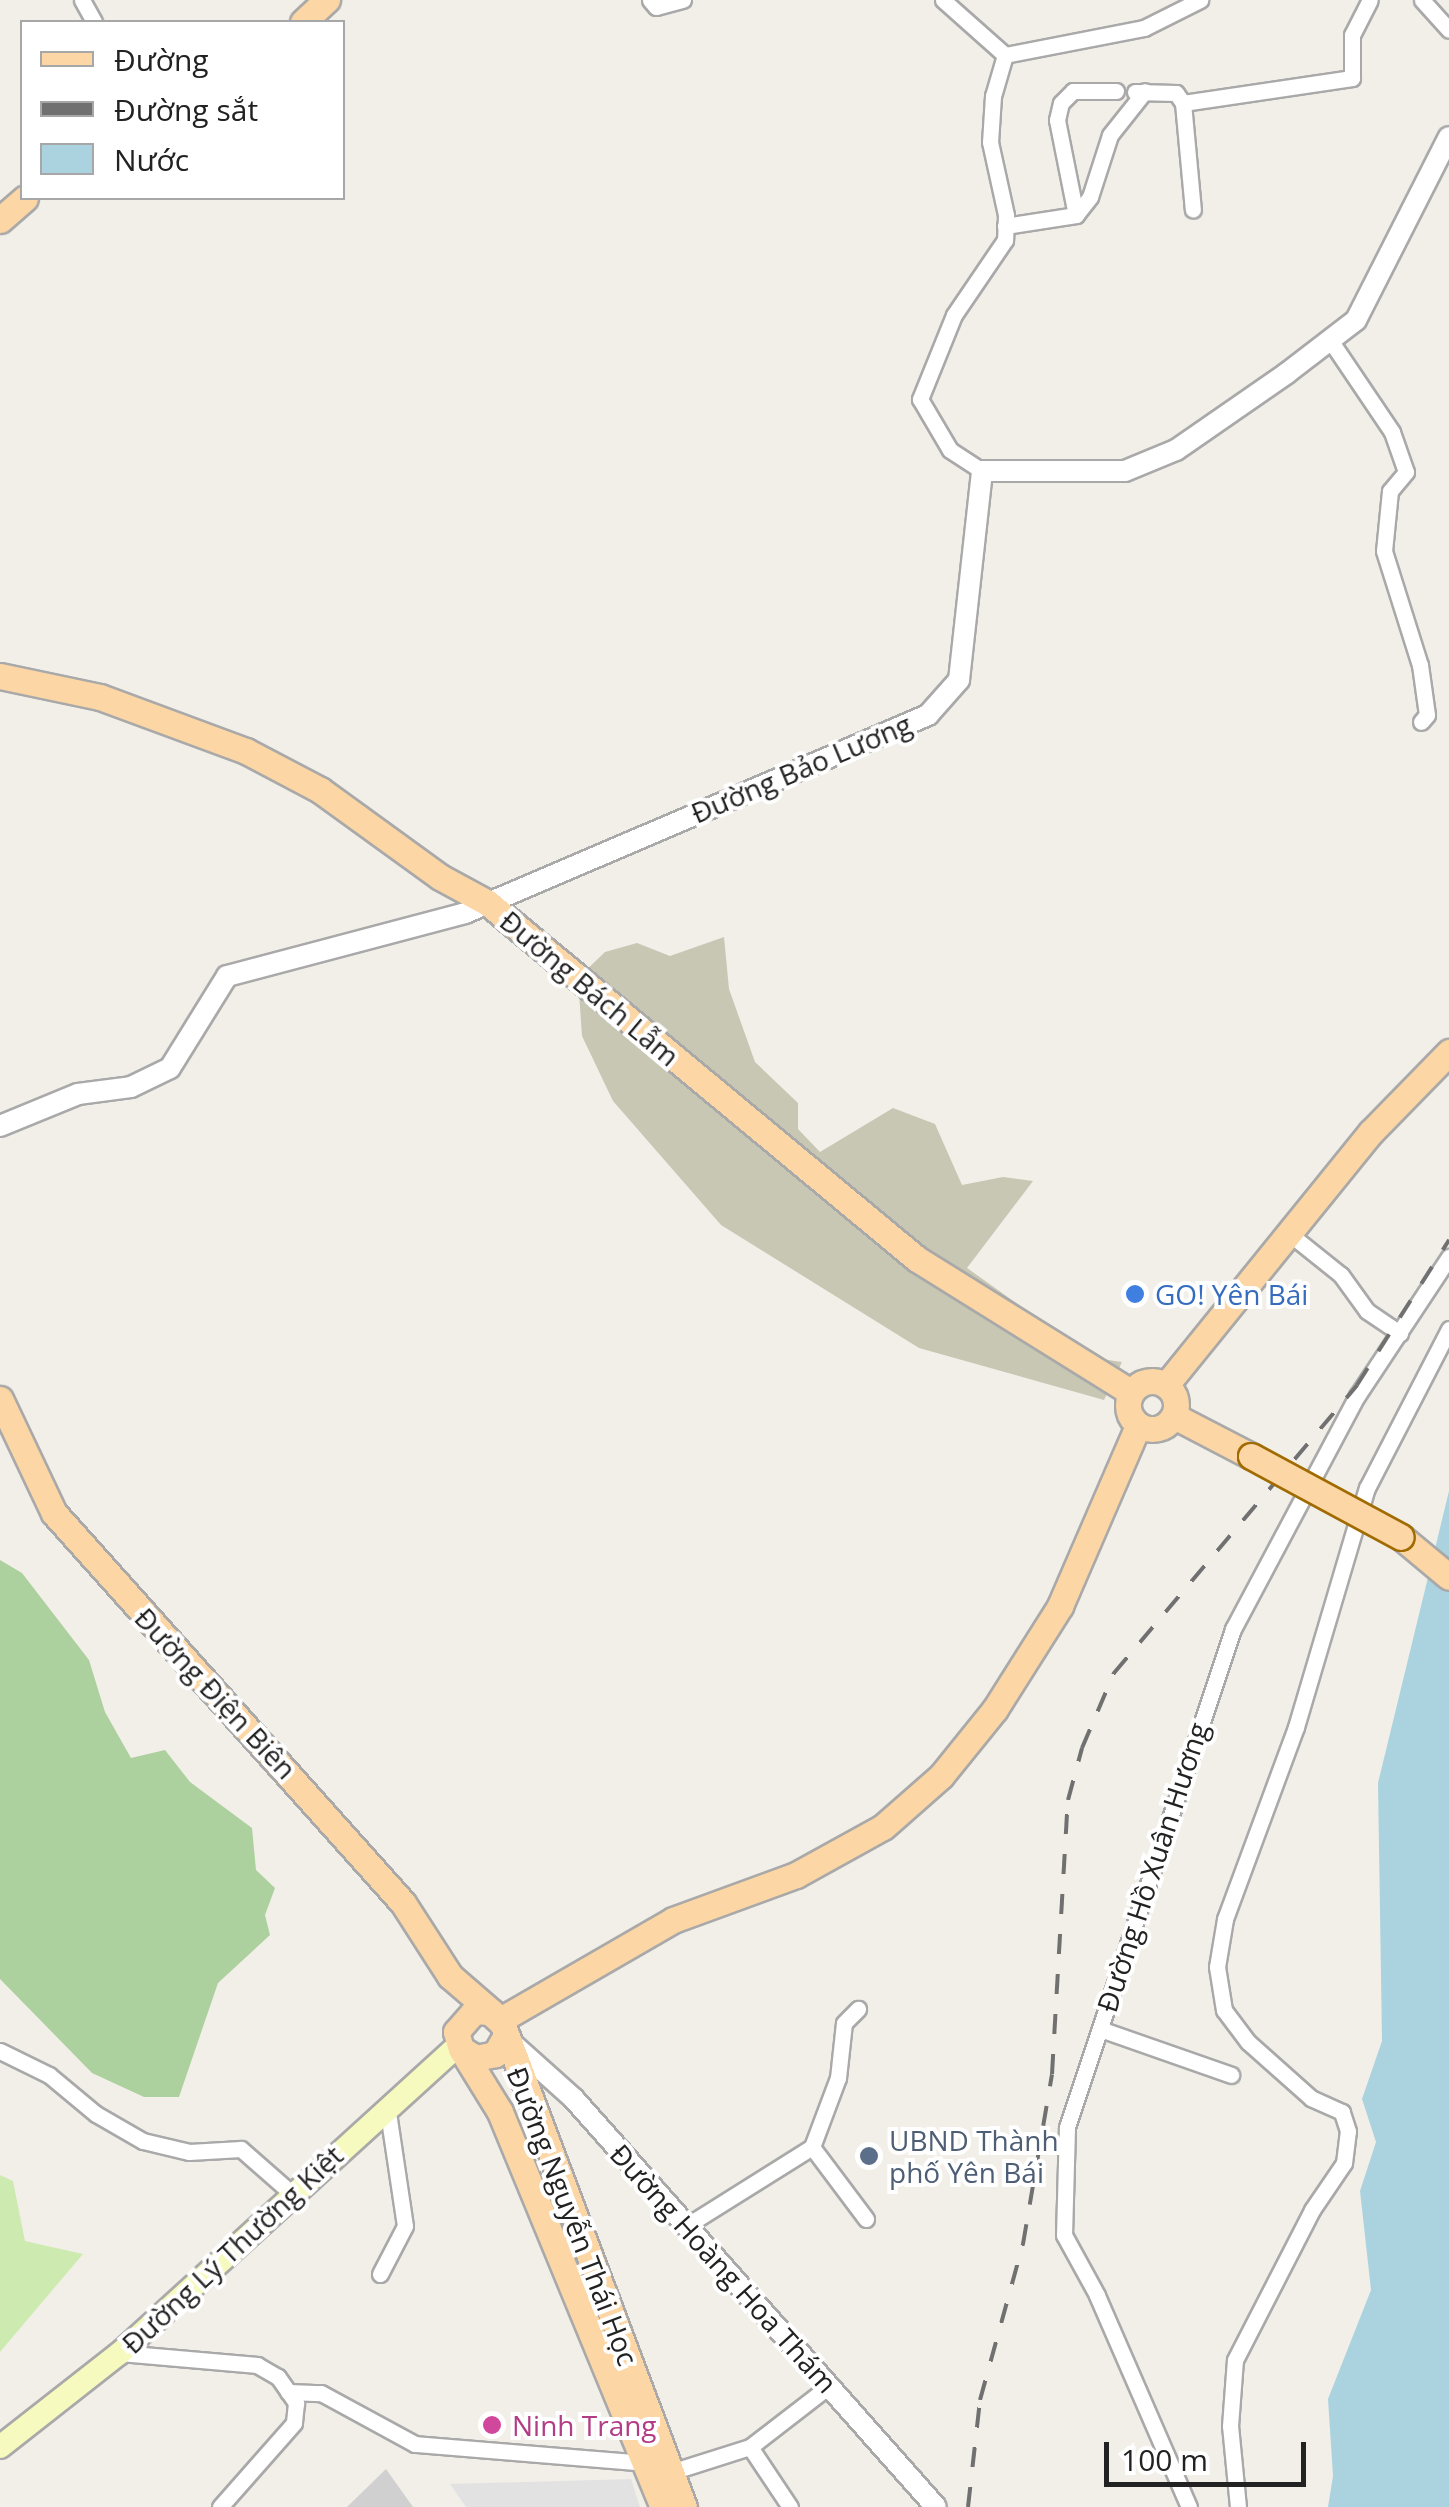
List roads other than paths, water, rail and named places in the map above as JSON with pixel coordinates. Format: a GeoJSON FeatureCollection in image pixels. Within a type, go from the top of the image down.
{"type":"FeatureCollection","features":[{"type":"Feature","properties":{"kind":"main road"},"geometry":{"type":"LineString","coordinates":[[305,20],[327,0]]}},
{"type":"Feature","properties":{"kind":"main road"},"geometry":{"type":"LineString","coordinates":[[0,220],[23,200]]}},
{"type":"Feature","properties":{"kind":"main road","name":"Đường Bách Lẫm"},"geometry":{"type":"LineString","coordinates":[[0,676],[100,697],[246,751],[320,790],[440,877],[488,903],[917,1260],[1131,1392]]}},
{"type":"Feature","properties":{"kind":"main road"},"geometry":{"type":"LineString","coordinates":[[1166,1385],[1372,1132],[1449,1052]]}},
{"type":"Feature","properties":{"kind":"main road"},"geometry":{"type":"LineString","coordinates":[[1147,1381],[1166,1385],[1176,1399],[1174,1416],[1158,1429],[1138,1426],[1129,1414],[1131,1392],[1147,1381]]}},
{"type":"Feature","properties":{"kind":"main road","name":"Đường Điện Biên"},"geometry":{"type":"LineString","coordinates":[[0,1399],[54,1513],[403,1903],[450,1976],[500,2024]]}},
{"type":"Feature","properties":{"kind":"main road"},"geometry":{"type":"LineString","coordinates":[[1174,1416],[1401,1537],[1449,1552]]}},
{"type":"Feature","properties":{"kind":"main road"},"geometry":{"type":"LineString","coordinates":[[500,2024],[470,2012],[459,2043],[488,2057],[500,2024],[673,1920],[796,1875],[883,1827],[942,1776],[995,1709],[1060,1606],[1138,1426]]}},
{"type":"Feature","properties":{"kind":"main road"},"geometry":{"type":"LineString","coordinates":[[1401,1537],[1449,1577]]}},
{"type":"Feature","properties":{"kind":"main road","name":"Đường Điện Biên"},"geometry":{"type":"LineString","coordinates":[[450,1976],[459,2043]]}},
{"type":"Feature","properties":{"kind":"main road","name":"Đường Nguyễn Thái Học"},"geometry":{"type":"LineString","coordinates":[[500,2024],[659,2468],[663,2507]]}},
{"type":"Feature","properties":{"kind":"main road","name":"Đường Nguyễn Thái Học"},"geometry":{"type":"LineString","coordinates":[[459,2043],[500,2112],[659,2468],[684,2507]]}},
{"type":"Feature","properties":{"kind":"main road","name":"Đường Lý Thường Kiệt"},"geometry":{"type":"LineString","coordinates":[[0,2447],[120,2352],[459,2043]]}},
{"type":"Feature","properties":{"kind":"street"},"geometry":{"type":"LineString","coordinates":[[650,0],[656,7],[683,0]]}},
{"type":"Feature","properties":{"kind":"street"},"geometry":{"type":"LineString","coordinates":[[943,0],[1005,55]]}},
{"type":"Feature","properties":{"kind":"street"},"geometry":{"type":"LineString","coordinates":[[1005,55],[1144,28],[1200,0]]}},
{"type":"Feature","properties":{"kind":"street"},"geometry":{"type":"LineString","coordinates":[[1183,103],[1352,78],[1352,35],[1370,0]]}},
{"type":"Feature","properties":{"kind":"street"},"geometry":{"type":"LineString","coordinates":[[1422,0],[1449,30]]}},
{"type":"Feature","properties":{"kind":"street"},"geometry":{"type":"LineString","coordinates":[[1005,55],[993,96],[990,142],[1006,226],[1004,240],[954,315],[920,399],[950,450],[982,470],[1124,470],[1176,450],[1356,320],[1382,276],[1449,137]]}},
{"type":"Feature","properties":{"kind":"street"},"geometry":{"type":"LineString","coordinates":[[1076,215],[1057,120],[1060,103],[1073,91],[1116,90]]}},
{"type":"Feature","properties":{"kind":"street"},"geometry":{"type":"LineString","coordinates":[[1006,226],[1076,215],[1090,197],[1110,135],[1140,91],[1176,93],[1183,103],[1192,210]]}},
{"type":"Feature","properties":{"kind":"street"},"geometry":{"type":"LineString","coordinates":[[1330,340],[1392,432],[1406,472],[1390,491],[1384,552],[1420,665],[1427,715],[1421,722]]}},
{"type":"Feature","properties":{"kind":"street","name":"Đường Bảo Lương"},"geometry":{"type":"LineString","coordinates":[[0,1126],[78,1094],[131,1086],[170,1068],[227,976],[488,903],[928,714],[959,680],[982,470]]}},
{"type":"Feature","properties":{"kind":"street"},"geometry":{"type":"LineString","coordinates":[[1290,1236],[1341,1276],[1367,1311],[1400,1333]]}},
{"type":"Feature","properties":{"kind":"street","name":"Đường Hồ Xuân Hương"},"geometry":{"type":"LineString","coordinates":[[1189,2507],[1097,2295],[1064,2235],[1067,2126],[1233,1629],[1338,1428],[1449,1257]]}},
{"type":"Feature","properties":{"kind":"street"},"geometry":{"type":"LineString","coordinates":[[1238,2507],[1230,2426],[1235,2360],[1312,2210],[1344,2163],[1348,2132],[1342,2112],[1311,2098],[1248,2042],[1224,2010],[1217,1967],[1225,1918],[1296,1727],[1367,1488],[1449,1329]]}},
{"type":"Feature","properties":{"kind":"street"},"geometry":{"type":"LineString","coordinates":[[686,2226],[812,2147],[838,2078],[844,2022],[858,2009]]}},
{"type":"Feature","properties":{"kind":"street","name":"Đường Hoàng Hoa Thám"},"geometry":{"type":"LineString","coordinates":[[500,2024],[546,2070],[936,2507]]}},
{"type":"Feature","properties":{"kind":"street"},"geometry":{"type":"LineString","coordinates":[[1100,2030],[1231,2075]]}},
{"type":"Feature","properties":{"kind":"street"},"geometry":{"type":"LineString","coordinates":[[0,2051],[49,2075],[96,2114],[143,2141],[189,2152],[241,2150],[291,2193]]}},
{"type":"Feature","properties":{"kind":"street"},"geometry":{"type":"LineString","coordinates":[[380,2274],[405,2226],[386,2106]]}},
{"type":"Feature","properties":{"kind":"street"},"geometry":{"type":"LineString","coordinates":[[812,2147],[866,2219]]}},
{"type":"Feature","properties":{"kind":"street"},"geometry":{"type":"LineString","coordinates":[[120,2352],[257,2365],[296,2403],[294,2423],[220,2507]]}},
{"type":"Feature","properties":{"kind":"street"},"geometry":{"type":"LineString","coordinates":[[288,2392],[321,2393],[415,2444],[659,2468],[750,2447],[828,2386]]}},
{"type":"Feature","properties":{"kind":"street"},"geometry":{"type":"LineString","coordinates":[[750,2447],[790,2507]]}},
{"type":"Feature","properties":{"kind":"water"},"geometry":{"type":"Polygon","coordinates":[[[1449,1491],[1449,2507],[1328,2507],[1333,2476],[1328,2399],[1371,2290],[1360,2191],[1376,2142],[1362,2099],[1382,2041],[1378,1783],[1449,1491]]]}},
{"type":"Feature","properties":{"kind":"railway"},"geometry":{"type":"LineString","coordinates":[[968,2507],[980,2400],[1023,2244],[1052,2074],[1068,1800],[1082,1748],[1114,1673],[1357,1385],[1449,1240]]}},
{"type":"Feature","properties":{"kind":"place","name":"GO! Yên Bái"},"geometry":{"type":"Point","coordinates":[1135,1294]}},
{"type":"Feature","properties":{"kind":"place","name":"UBND Thành phố Yên Bái"},"geometry":{"type":"Point","coordinates":[869,2156]}},
{"type":"Feature","properties":{"kind":"place","name":"Ninh Trang"},"geometry":{"type":"Point","coordinates":[492,2425]}}]}
